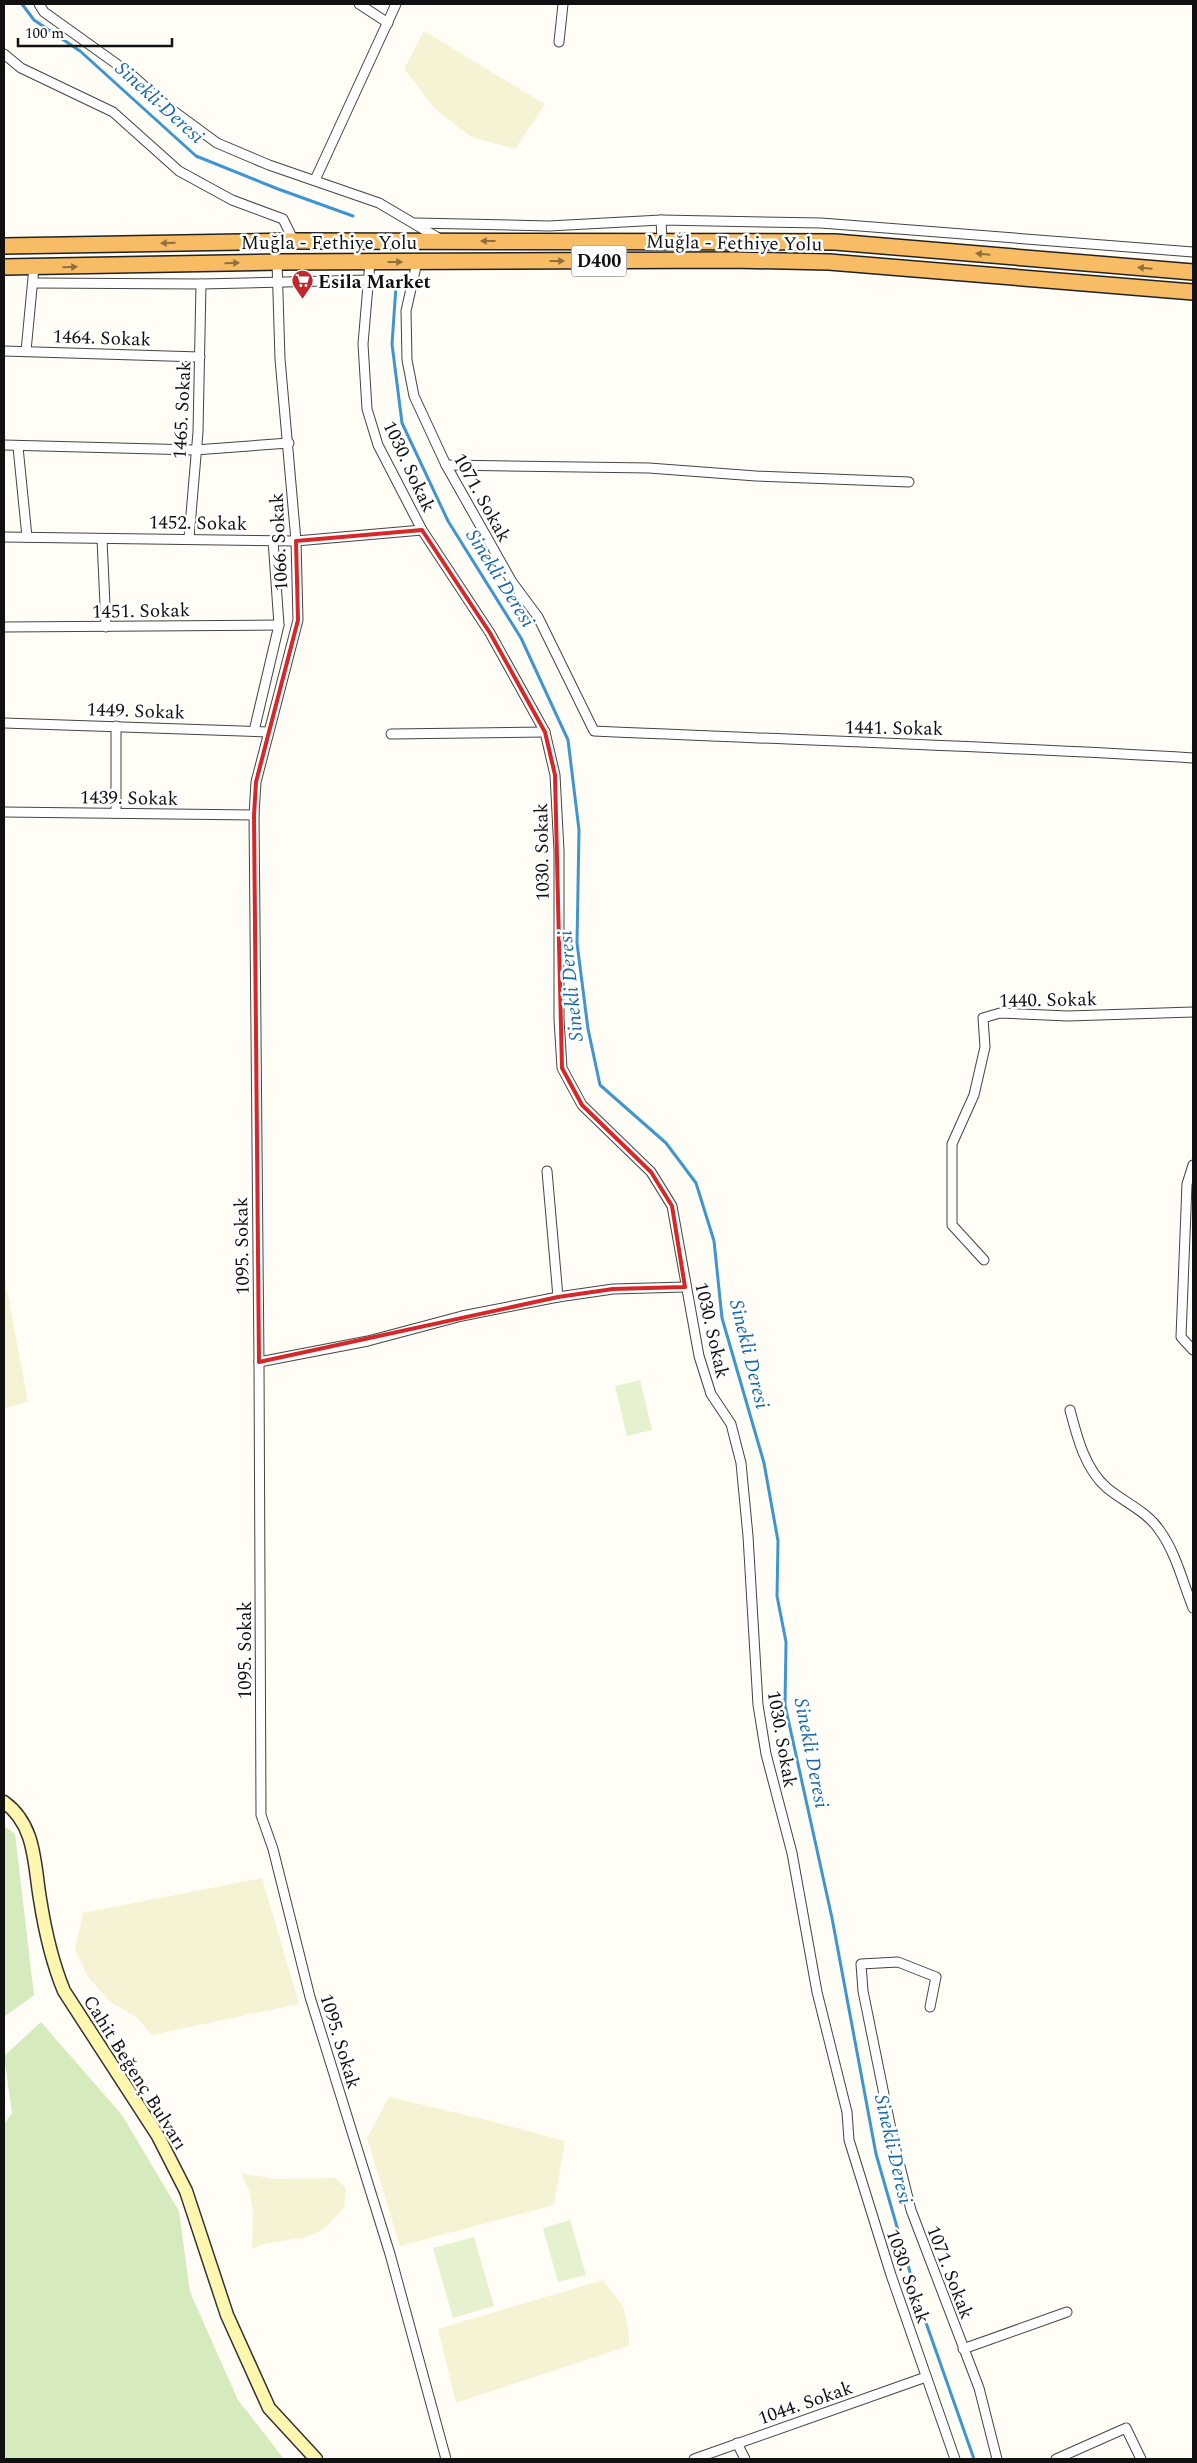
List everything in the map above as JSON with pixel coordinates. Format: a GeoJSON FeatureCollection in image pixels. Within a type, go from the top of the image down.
{"type":"FeatureCollection","features":[{"type":"Feature","properties":{"kind":"highway","name":"Muğla - Fethiye Yolu"},"geometry":{"type":"LineString","coordinates":[[4,246],[294,240],[835,242],[1193,272]]}},
{"type":"Feature","properties":{"kind":"highway","name":"Muğla - Fethiye Yolu"},"geometry":{"type":"LineString","coordinates":[[4,267],[277,262],[733,260],[829,262],[1193,292]]}},
{"type":"Feature","properties":{"kind":"main road","name":"Cahit Beğenç Bulvarı"},"geometry":{"type":"LineString","coordinates":[[4,1802],[20,1817],[33,1846],[40,1899],[54,1965],[64,1991],[158,2136],[182,2184],[227,2315],[269,2408],[316,2459]]}},
{"type":"Feature","properties":{"kind":"street"},"geometry":{"type":"LineString","coordinates":[[40,4],[44,12],[132,75],[168,107],[217,143],[269,165],[379,203],[443,241]]}},
{"type":"Feature","properties":{"kind":"street"},"geometry":{"type":"LineString","coordinates":[[358,4],[388,23]]}},
{"type":"Feature","properties":{"kind":"street"},"geometry":{"type":"LineString","coordinates":[[315,180],[396,4]]}},
{"type":"Feature","properties":{"kind":"street"},"geometry":{"type":"LineString","coordinates":[[559,42],[563,4]]}},
{"type":"Feature","properties":{"kind":"street"},"geometry":{"type":"LineString","coordinates":[[4,54],[21,68],[113,112],[179,171],[232,200],[283,219],[294,240]]}},
{"type":"Feature","properties":{"kind":"street"},"geometry":{"type":"LineString","coordinates":[[416,224],[549,226],[661,220],[821,223],[1193,252]]}},
{"type":"Feature","properties":{"kind":"street"},"geometry":{"type":"LineString","coordinates":[[661,220],[662,240]]}},
{"type":"Feature","properties":{"kind":"street","name":"1066. Sokak"},"geometry":{"type":"LineString","coordinates":[[254,815],[256,782],[298,620],[296,541],[289,443],[280,359],[277,262]]}},
{"type":"Feature","properties":{"kind":"street","name":"1030. Sokak"},"geometry":{"type":"LineString","coordinates":[[370,262],[363,344],[367,409],[378,445],[422,530],[490,633],[545,732],[555,775],[559,851],[559,1019],[562,1068],[582,1105],[651,1172],[672,1206],[685,1287],[705,1375],[711,1394],[731,1424],[741,1463],[748,1536],[758,1705],[766,1754],[792,1853],[817,1992],[848,2112],[849,2140],[891,2275],[955,2459]]}},
{"type":"Feature","properties":{"kind":"street","name":"1071. Sokak"},"geometry":{"type":"LineString","coordinates":[[418,262],[406,311],[406,360],[414,396],[446,465],[512,582],[538,617],[594,732]]}},
{"type":"Feature","properties":{"kind":"street"},"geometry":{"type":"LineString","coordinates":[[26,351],[34,267]]}},
{"type":"Feature","properties":{"kind":"street"},"geometry":{"type":"LineString","coordinates":[[32,283],[201,284],[368,280]]}},
{"type":"Feature","properties":{"kind":"street","name":"1465. Sokak"},"geometry":{"type":"LineString","coordinates":[[189,538],[198,432],[201,284]]}},
{"type":"Feature","properties":{"kind":"street","name":"1464. Sokak"},"geometry":{"type":"LineString","coordinates":[[4,351],[200,357]]}},
{"type":"Feature","properties":{"kind":"street"},"geometry":{"type":"LineString","coordinates":[[4,445],[18,447],[195,450],[289,443]]}},
{"type":"Feature","properties":{"kind":"street"},"geometry":{"type":"LineString","coordinates":[[18,447],[27,536]]}},
{"type":"Feature","properties":{"kind":"street"},"geometry":{"type":"LineString","coordinates":[[446,465],[649,468],[756,476],[909,482]]}},
{"type":"Feature","properties":{"kind":"street","name":"1452. Sokak"},"geometry":{"type":"LineString","coordinates":[[4,537],[189,538],[296,541],[422,530]]}},
{"type":"Feature","properties":{"kind":"street"},"geometry":{"type":"LineString","coordinates":[[102,538],[106,627]]}},
{"type":"Feature","properties":{"kind":"street"},"geometry":{"type":"LineString","coordinates":[[254,731],[279,625],[273,540]]}},
{"type":"Feature","properties":{"kind":"street","name":"1451. Sokak"},"geometry":{"type":"LineString","coordinates":[[4,627],[279,625]]}},
{"type":"Feature","properties":{"kind":"street","name":"1449. Sokak"},"geometry":{"type":"LineString","coordinates":[[4,723],[268,732]]}},
{"type":"Feature","properties":{"kind":"street"},"geometry":{"type":"LineString","coordinates":[[116,726],[116,813]]}},
{"type":"Feature","properties":{"kind":"street"},"geometry":{"type":"LineString","coordinates":[[391,734],[545,732]]}},
{"type":"Feature","properties":{"kind":"street","name":"1441. Sokak"},"geometry":{"type":"LineString","coordinates":[[594,732],[791,741],[965,745],[1193,758]]}},
{"type":"Feature","properties":{"kind":"street","name":"1439. Sokak"},"geometry":{"type":"LineString","coordinates":[[4,812],[254,815]]}},
{"type":"Feature","properties":{"kind":"street","name":"1095. Sokak"},"geometry":{"type":"LineString","coordinates":[[254,815],[260,1362],[261,1815],[273,1848],[310,1997],[390,2254],[446,2459]]}},
{"type":"Feature","properties":{"kind":"street","name":"1440. Sokak"},"geometry":{"type":"LineString","coordinates":[[984,1260],[952,1225],[952,1144],[974,1095],[984,1047],[983,1018],[1000,1013],[1068,1016],[1193,1012]]}},
{"type":"Feature","properties":{"kind":"street"},"geometry":{"type":"LineString","coordinates":[[1193,1165],[1187,1184],[1181,1337],[1193,1350]]}},
{"type":"Feature","properties":{"kind":"street"},"geometry":{"type":"LineString","coordinates":[[547,1171],[558,1297]]}},
{"type":"Feature","properties":{"kind":"street"},"geometry":{"type":"LineString","coordinates":[[260,1362],[368,1341],[462,1316],[558,1297],[613,1289],[685,1287]]}},
{"type":"Feature","properties":{"kind":"street"},"geometry":{"type":"LineString","coordinates":[[1070,1410],[1078,1442],[1086,1459],[1106,1487],[1142,1512],[1160,1530],[1172,1554],[1193,1608]]}},
{"type":"Feature","properties":{"kind":"street","name":"1071. Sokak"},"geometry":{"type":"LineString","coordinates":[[930,2007],[936,1977],[898,1962],[861,1964],[864,1991],[890,2125],[911,2210],[979,2388],[997,2459]]}},
{"type":"Feature","properties":{"kind":"street"},"geometry":{"type":"LineString","coordinates":[[963,2349],[1067,2312]]}},
{"type":"Feature","properties":{"kind":"street","name":"1044. Sokak"},"geometry":{"type":"LineString","coordinates":[[694,2459],[926,2377]]}},
{"type":"Feature","properties":{"kind":"street"},"geometry":{"type":"LineString","coordinates":[[1056,2459],[1126,2428],[1142,2459]]}},
{"type":"Feature","properties":{"kind":"street"},"geometry":{"type":"LineString","coordinates":[[737,2443],[745,2459]]}},
{"type":"Feature","properties":{"kind":"highlighted area"},"geometry":{"type":"Polygon","coordinates":[[[422,530],[490,633],[545,732],[555,775],[562,1068],[582,1105],[651,1172],[672,1206],[685,1287],[613,1289],[558,1297],[259,1362],[254,815],[256,782],[298,620],[296,541],[422,530]]]}},
{"type":"Feature","properties":{"kind":"shaded area"},"geometry":{"type":"Polygon","coordinates":[[[424,31],[545,104],[515,149],[471,137],[435,109],[404,69],[424,31]]]}},
{"type":"Feature","properties":{"kind":"shaded area"},"geometry":{"type":"Polygon","coordinates":[[[4,1274],[28,1402],[4,1408],[4,1274]]]}},
{"type":"Feature","properties":{"kind":"shaded area"},"geometry":{"type":"Polygon","coordinates":[[[262,1878],[299,2004],[152,2035],[136,2017],[110,2002],[88,1977],[75,1949],[83,1913],[262,1878]]]}},
{"type":"Feature","properties":{"kind":"shaded area"},"geometry":{"type":"Polygon","coordinates":[[[389,2097],[565,2141],[554,2205],[400,2246],[367,2138],[389,2097]]]}},
{"type":"Feature","properties":{"kind":"shaded area"},"geometry":{"type":"Polygon","coordinates":[[[241,2173],[274,2179],[335,2178],[346,2188],[344,2208],[324,2229],[307,2237],[264,2244],[252,2249],[253,2210],[249,2190],[241,2173]]]}},
{"type":"Feature","properties":{"kind":"shaded area"},"geometry":{"type":"Polygon","coordinates":[[[603,2280],[623,2306],[629,2333],[629,2346],[456,2403],[438,2329],[603,2280]]]}},
{"type":"Feature","properties":{"kind":"green space"},"geometry":{"type":"Polygon","coordinates":[[[640,1380],[652,1430],[627,1436],[615,1386],[640,1380]]]}},
{"type":"Feature","properties":{"kind":"green space"},"geometry":{"type":"Polygon","coordinates":[[[4,1826],[15,1834],[34,1995],[4,2017],[4,1826]]]}},
{"type":"Feature","properties":{"kind":"green space"},"geometry":{"type":"Polygon","coordinates":[[[41,2022],[122,2115],[179,2211],[190,2292],[238,2400],[284,2459],[4,2459],[4,2124],[12,2113],[4,2056],[41,2022]]]}},
{"type":"Feature","properties":{"kind":"green space"},"geometry":{"type":"Polygon","coordinates":[[[570,2220],[586,2275],[558,2282],[543,2228],[570,2220]]]}},
{"type":"Feature","properties":{"kind":"green space"},"geometry":{"type":"Polygon","coordinates":[[[474,2237],[494,2306],[453,2318],[433,2248],[474,2237]]]}},
{"type":"Feature","properties":{"kind":"waterway","name":"Sinekli Deresi"},"geometry":{"type":"LineString","coordinates":[[22,4],[34,20],[80,51],[196,156],[278,189],[353,216]]}},
{"type":"Feature","properties":{"kind":"waterway","name":"Sinekli Deresi"},"geometry":{"type":"LineString","coordinates":[[396,286],[392,344],[402,423],[448,521],[521,638],[568,740],[579,830],[577,943],[588,1029],[600,1085],[666,1143],[696,1183],[714,1241],[722,1318],[764,1463],[778,1541],[777,1596],[786,1642],[785,1705],[832,1918],[876,2154],[918,2300],[974,2459]]}},
{"type":"Feature","properties":{"kind":"place","name":"Esila Market"},"geometry":{"type":"Point","coordinates":[302,300]}}]}
